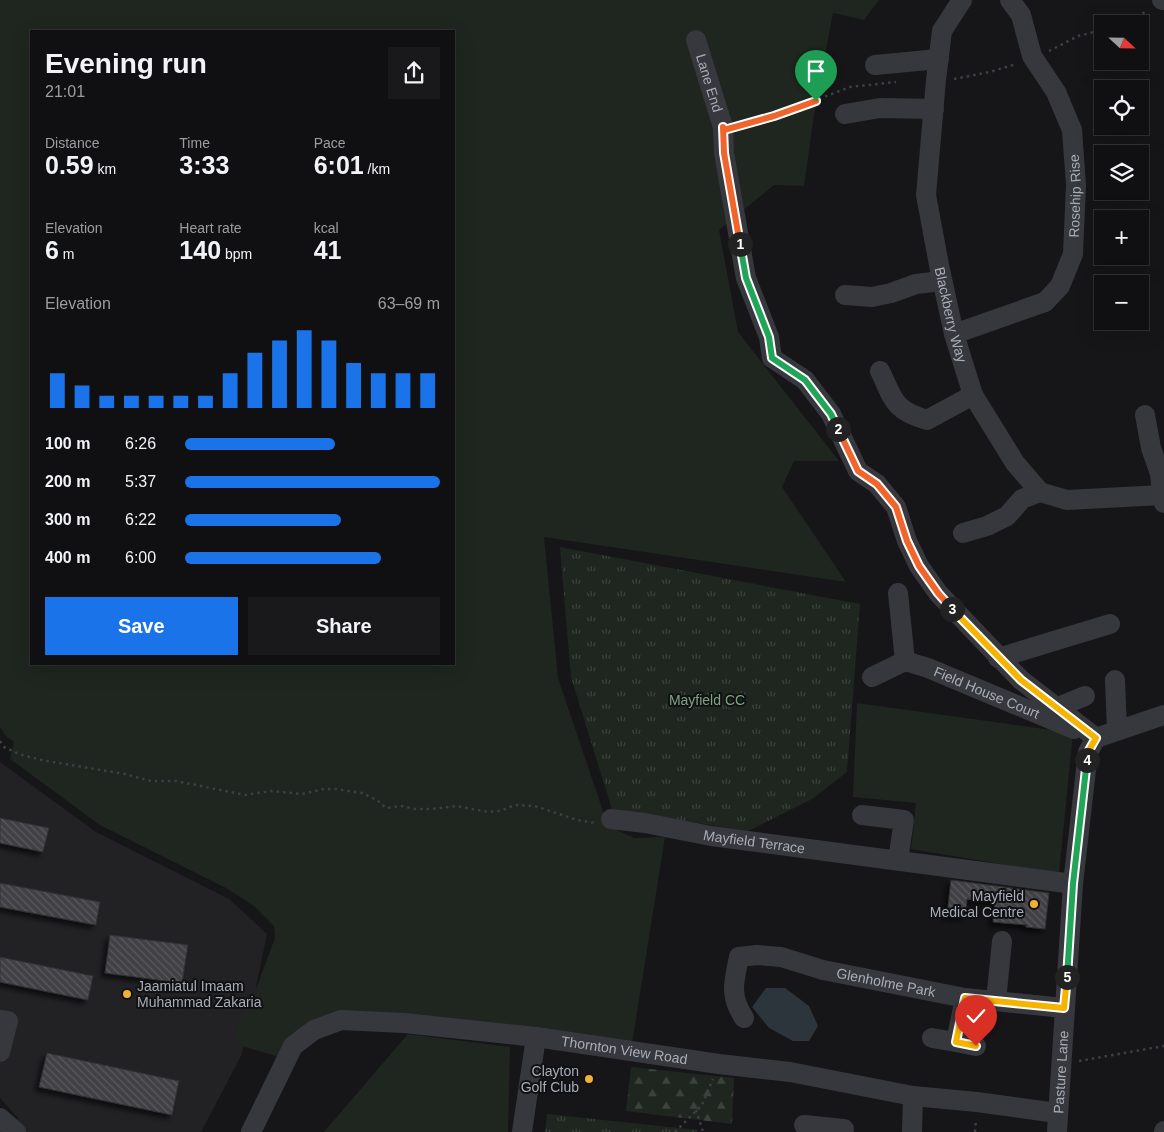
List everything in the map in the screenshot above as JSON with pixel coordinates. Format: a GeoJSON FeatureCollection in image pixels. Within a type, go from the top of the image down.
{"type":"FeatureCollection","features":[{"type":"Feature","properties":{"kind":"street","name":"Blackberry Way"},"geometry":{"type":"LineString","coordinates":[[962,0],[942,32],[926,195],[954,334],[973,395],[1015,463],[1040,492]]}},
{"type":"Feature","properties":{"kind":"street","name":"Rosehip Rise"},"geometry":{"type":"LineString","coordinates":[[954,334],[1045,302],[1060,286],[1073,254],[1076,185],[1072,130],[1056,92],[1032,56],[1021,15],[1010,0]]}},
{"type":"Feature","properties":{"kind":"street","name":"Lane End"},"geometry":{"type":"LineString","coordinates":[[696,40],[723,127],[724,153],[746,278],[769,337],[772,358],[805,380],[831,414],[858,471],[877,484],[896,507],[907,541],[919,566],[933,586],[998,658],[1021,680],[1096,738]]}},
{"type":"Feature","properties":{"kind":"street"},"geometry":{"type":"LineString","coordinates":[[875,65],[938,59]]}},
{"type":"Feature","properties":{"kind":"street"},"geometry":{"type":"LineString","coordinates":[[846,114],[880,108],[934,109]]}},
{"type":"Feature","properties":{"kind":"street"},"geometry":{"type":"LineString","coordinates":[[845,295],[872,297],[891,293],[916,284],[942,280]]}},
{"type":"Feature","properties":{"kind":"street"},"geometry":{"type":"LineString","coordinates":[[880,371],[897,406],[910,415],[927,420],[973,395]]}},
{"type":"Feature","properties":{"kind":"street"},"geometry":{"type":"LineString","coordinates":[[963,532],[987,526],[1007,516],[1022,499],[1040,492],[1067,500],[1163,499],[1160,473],[1151,448],[1145,415]]}},
{"type":"Feature","properties":{"kind":"street"},"geometry":{"type":"LineString","coordinates":[[872,677],[905,661],[898,593]]}},
{"type":"Feature","properties":{"kind":"street"},"geometry":{"type":"LineString","coordinates":[[998,658],[1110,624]]}},
{"type":"Feature","properties":{"kind":"street","name":"Field House Court"},"geometry":{"type":"LineString","coordinates":[[905,661],[928,668],[1096,738]]}},
{"type":"Feature","properties":{"kind":"street"},"geometry":{"type":"LineString","coordinates":[[1115,680],[1117,730]]}},
{"type":"Feature","properties":{"kind":"street"},"geometry":{"type":"LineString","coordinates":[[1058,707],[1085,696]]}},
{"type":"Feature","properties":{"kind":"street"},"geometry":{"type":"LineString","coordinates":[[1096,738],[1164,715]]}},
{"type":"Feature","properties":{"kind":"street","name":"Pasture Lane"},"geometry":{"type":"LineString","coordinates":[[1057,1122],[1073,884],[1088,752],[1096,738]]}},
{"type":"Feature","properties":{"kind":"street"},"geometry":{"type":"LineString","coordinates":[[862,815],[904,820],[898,860]]}},
{"type":"Feature","properties":{"kind":"street","name":"Mayfield Terrace"},"geometry":{"type":"LineString","coordinates":[[611,819],[711,836],[1073,884]]}},
{"type":"Feature","properties":{"kind":"street"},"geometry":{"type":"LineString","coordinates":[[996,1002],[1002,941]]}},
{"type":"Feature","properties":{"kind":"street","name":"Glenholme Park"},"geometry":{"type":"LineString","coordinates":[[744,1018],[737,1008],[734,997],[739,957],[757,955],[781,957],[823,970],[965,998],[1064,1008]]}},
{"type":"Feature","properties":{"kind":"street"},"geometry":{"type":"LineString","coordinates":[[956,1042],[965,998]]}},
{"type":"Feature","properties":{"kind":"street"},"geometry":{"type":"LineString","coordinates":[[0,1020],[8,1021],[0,1052]]}},
{"type":"Feature","properties":{"kind":"street","name":"Thornton View Road"},"geometry":{"type":"LineString","coordinates":[[251,1132],[293,1046],[314,1030],[341,1020],[404,1023],[536,1036],[719,1064],[790,1072],[914,1096],[977,1102],[1057,1122]]}},
{"type":"Feature","properties":{"kind":"street"},"geometry":{"type":"LineString","coordinates":[[522,1132],[536,1036]]}},
{"type":"Feature","properties":{"kind":"street"},"geometry":{"type":"LineString","coordinates":[[932,1038],[976,1046]]}},
{"type":"Feature","properties":{"kind":"street"},"geometry":{"type":"LineString","coordinates":[[912,1132],[914,1096]]}},
{"type":"Feature","properties":{"kind":"street"},"geometry":{"type":"LineString","coordinates":[[0,1118],[16,1132]]}},
{"type":"Feature","properties":{"kind":"street"},"geometry":{"type":"LineString","coordinates":[[804,1125],[844,1129],[844,1132]]}},
{"type":"Feature","properties":{"kind":"path"},"geometry":{"type":"LineString","coordinates":[[1140,15],[1160,2]]}},
{"type":"Feature","properties":{"kind":"path"},"geometry":{"type":"LineString","coordinates":[[723,127],[724,130],[774,116],[850,87],[900,81]]}},
{"type":"Feature","properties":{"kind":"path"},"geometry":{"type":"LineString","coordinates":[[0,741],[4,746],[18,754],[41,760],[101,769],[151,781],[176,781],[244,795],[271,791],[302,794],[324,789],[335,789],[362,794],[377,800],[386,808],[402,806],[415,809],[432,809],[456,806],[488,812],[515,805],[535,806],[569,818],[608,827],[611,819]]}},
{"type":"Feature","properties":{"kind":"path"},"geometry":{"type":"LineString","coordinates":[[1060,1064],[1164,1046]]}},
{"type":"Feature","properties":{"kind":"path"},"geometry":{"type":"LineString","coordinates":[[675,1132],[702,1105],[719,1064]]}},
{"type":"Feature","properties":{"kind":"path"},"geometry":{"type":"LineString","coordinates":[[696,1110],[703,1132]]}},
{"type":"Feature","properties":{"kind":"shaded area","name":"Jaamiatul Imaam Muhammad Zakaria"},"geometry":{"type":"Polygon","coordinates":[[[0,762],[96,832],[229,899],[267,934],[242,1054],[201,1132],[9,1132],[18,1118],[0,1098],[0,762]]]}},
{"type":"Feature","properties":{"kind":"shaded area"},"geometry":{"type":"Polygon","coordinates":[[[766,988],[785,988],[809,1006],[818,1026],[809,1041],[793,1041],[769,1028],[752,1007],[766,988]]]}},
{"type":"Feature","properties":{"kind":"green space"},"geometry":{"type":"Polygon","coordinates":[[[0,0],[879,0],[864,20],[833,13],[816,101],[804,186],[774,185],[719,230],[738,332],[839,461],[794,461],[782,487],[846,582],[544,537],[558,678],[608,826],[634,838],[665,837],[632,1044],[361,1016],[279,1057],[235,1044],[239,1020],[257,986],[275,938],[274,926],[254,906],[226,888],[100,825],[10,759],[14,742],[7,737],[0,727],[0,0]]]}},
{"type":"Feature","properties":{"kind":"green space","name":"Mayfield CC"},"geometry":{"type":"Polygon","coordinates":[[[560,547],[860,604],[847,772],[812,799],[748,831],[612,809],[571,677],[560,547]]]}},
{"type":"Feature","properties":{"kind":"green space"},"geometry":{"type":"Polygon","coordinates":[[[857,703],[1073,733],[1059,874],[911,849],[916,803],[853,797],[857,703]]]}},
{"type":"Feature","properties":{"kind":"green space","name":"Clayton Golf Club"},"geometry":{"type":"Polygon","coordinates":[[[408,1034],[510,1047],[508,1132],[324,1132],[408,1034]]]}},
{"type":"Feature","properties":{"kind":"green space"},"geometry":{"type":"Polygon","coordinates":[[[631,1067],[734,1078],[732,1124],[626,1111],[631,1067]]]}},
{"type":"Feature","properties":{"kind":"green space"},"geometry":{"type":"Polygon","coordinates":[[[547,1114],[697,1130],[696,1132],[545,1132],[547,1114]]]}},
{"type":"Feature","properties":{"kind":"building"},"geometry":{"type":"Polygon","coordinates":[[[0,818],[49,828],[43,852],[0,843],[0,818]]]}},
{"type":"Feature","properties":{"kind":"building","name":"Mayfield Medical Centre"},"geometry":{"type":"Polygon","coordinates":[[[951,880],[1049,893],[1045,929],[1026,927],[1027,925],[993,922],[995,902],[967,899],[965,917],[947,915],[951,880]]]}},
{"type":"Feature","properties":{"kind":"building"},"geometry":{"type":"Polygon","coordinates":[[[0,883],[100,902],[96,925],[0,907],[0,883]]]}},
{"type":"Feature","properties":{"kind":"building"},"geometry":{"type":"Polygon","coordinates":[[[110,935],[188,945],[182,983],[105,973],[110,935]]]}},
{"type":"Feature","properties":{"kind":"building"},"geometry":{"type":"Polygon","coordinates":[[[0,957],[93,976],[88,1000],[0,982],[0,957]]]}},
{"type":"Feature","properties":{"kind":"building"},"geometry":{"type":"Polygon","coordinates":[[[47,1053],[179,1081],[172,1115],[39,1087],[47,1053]]]}},
{"type":"Feature","properties":{"kind":"place","name":"Mayfield Medical Centre"},"geometry":{"type":"Point","coordinates":[1034,904]}},
{"type":"Feature","properties":{"kind":"place","name":"Jaamiatul Imaam Muhammad Zakaria"},"geometry":{"type":"Point","coordinates":[127,994]}},
{"type":"Feature","properties":{"kind":"place","name":"Clayton Golf Club"},"geometry":{"type":"Point","coordinates":[589,1079]}},
{"type":"Feature","properties":{"kind":"route"},"geometry":{"type":"LineString","coordinates":[[816,101],[774,116],[724,130],[723,127],[724,153],[746,278],[769,337],[772,358],[787,370],[805,380],[831,414],[858,471],[877,484],[896,507],[907,541],[919,566],[938,593],[1021,680],[1096,738],[1088,752],[1073,884],[1064,1008],[965,998],[956,1042],[976,1046]]}}]}
